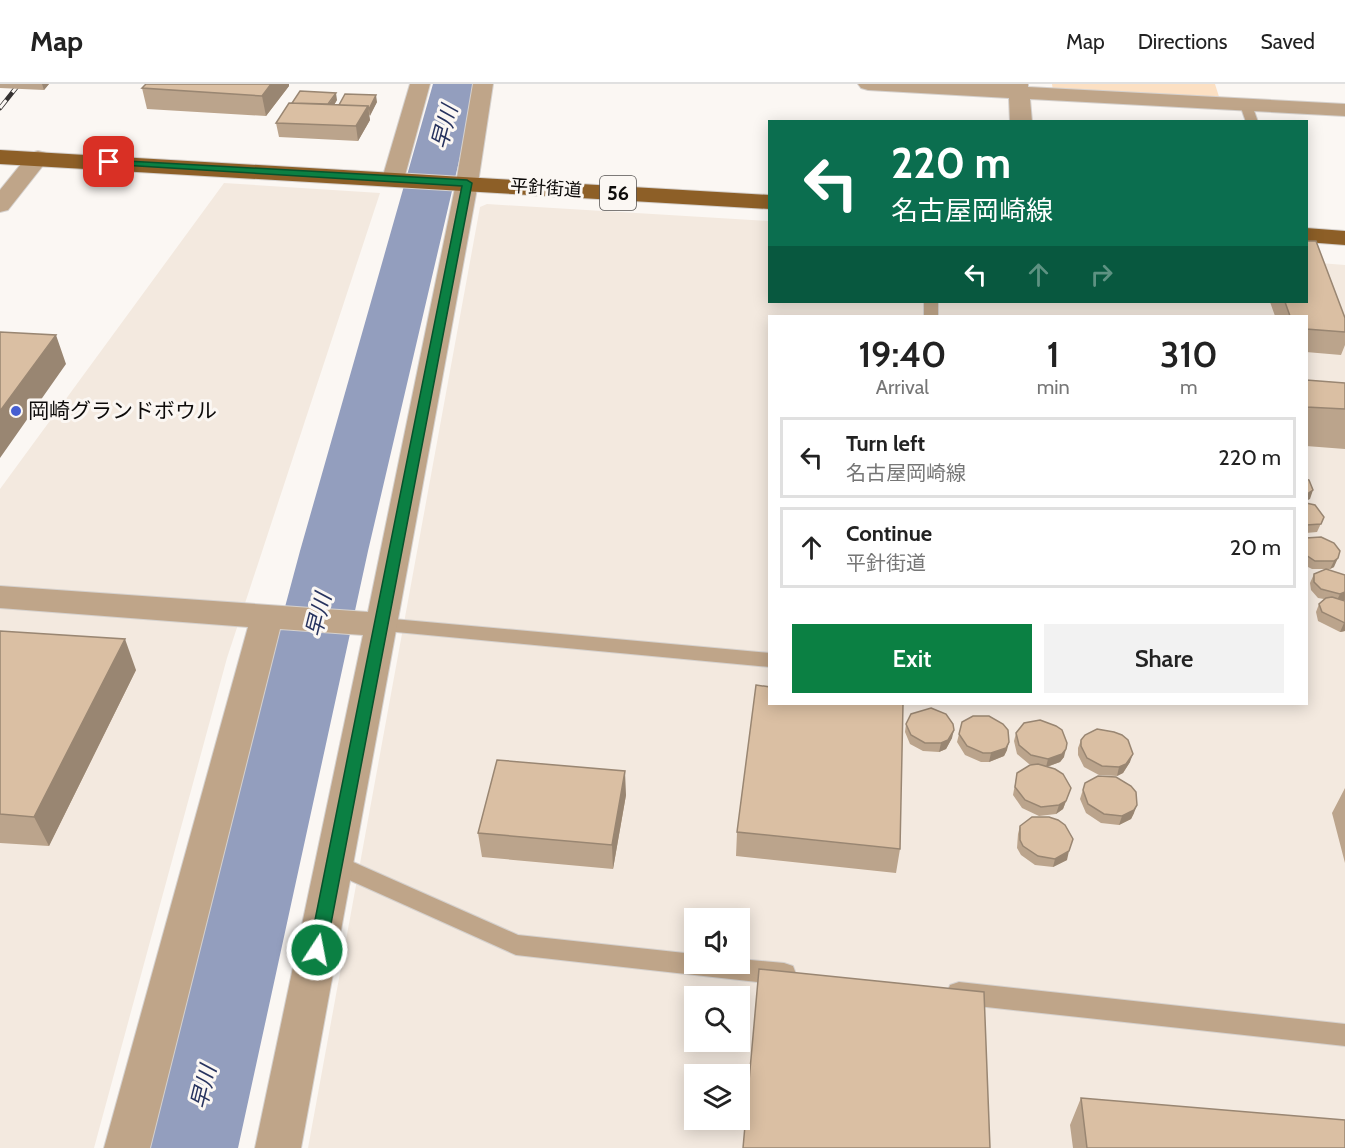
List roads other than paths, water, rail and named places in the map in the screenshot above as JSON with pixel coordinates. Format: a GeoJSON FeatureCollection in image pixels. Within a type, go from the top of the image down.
{"type":"FeatureCollection","features":[{"type":"Feature","properties":{"kind":"main road","name":"56"},"geometry":{"type":"LineString","coordinates":[[0,157],[467,183]]}},
{"type":"Feature","properties":{"kind":"main road","name":"平針街道"},"geometry":{"type":"LineString","coordinates":[[467,183],[768,202]]}},
{"type":"Feature","properties":{"kind":"main road"},"geometry":{"type":"LineString","coordinates":[[1308,235],[1345,238]]}},
{"type":"Feature","properties":{"kind":"street"},"geometry":{"type":"LineString","coordinates":[[393,179],[420,84]]}},
{"type":"Feature","properties":{"kind":"street"},"geometry":{"type":"LineString","coordinates":[[278,1148],[382,625],[467,183],[483,84]]}},
{"type":"Feature","properties":{"kind":"street"},"geometry":{"type":"LineString","coordinates":[[868,84],[1018,88],[1245,110],[1345,111]]}},
{"type":"Feature","properties":{"kind":"street"},"geometry":{"type":"LineString","coordinates":[[1230,84],[1245,110]]}},
{"type":"Feature","properties":{"kind":"street"},"geometry":{"type":"LineString","coordinates":[[1018,88],[1021,120]]}},
{"type":"Feature","properties":{"kind":"street"},"geometry":{"type":"LineString","coordinates":[[0,205],[38,158]]}},
{"type":"Feature","properties":{"kind":"street"},"geometry":{"type":"LineString","coordinates":[[0,597],[382,625]]}},
{"type":"Feature","properties":{"kind":"street"},"geometry":{"type":"LineString","coordinates":[[127,1148],[267,617]]}},
{"type":"Feature","properties":{"kind":"lane"},"geometry":{"type":"LineString","coordinates":[[382,625],[768,660]]}},
{"type":"Feature","properties":{"kind":"lane"},"geometry":{"type":"LineString","coordinates":[[335,862],[516,945],[812,977]]}},
{"type":"Feature","properties":{"kind":"lane"},"geometry":{"type":"LineString","coordinates":[[931,990],[1345,1035]]}},
{"type":"Feature","properties":{"kind":"waterway","name":"早川"},"geometry":{"type":"LineString","coordinates":[[189,1148],[334,551],[455,84]]}},
{"type":"Feature","properties":{"kind":"railway"},"geometry":{"type":"LineString","coordinates":[[0,108],[19,84]]}},
{"type":"Feature","properties":{"kind":"place","name":"岡崎グランドボウル"},"geometry":{"type":"Point","coordinates":[16,411]}}]}
